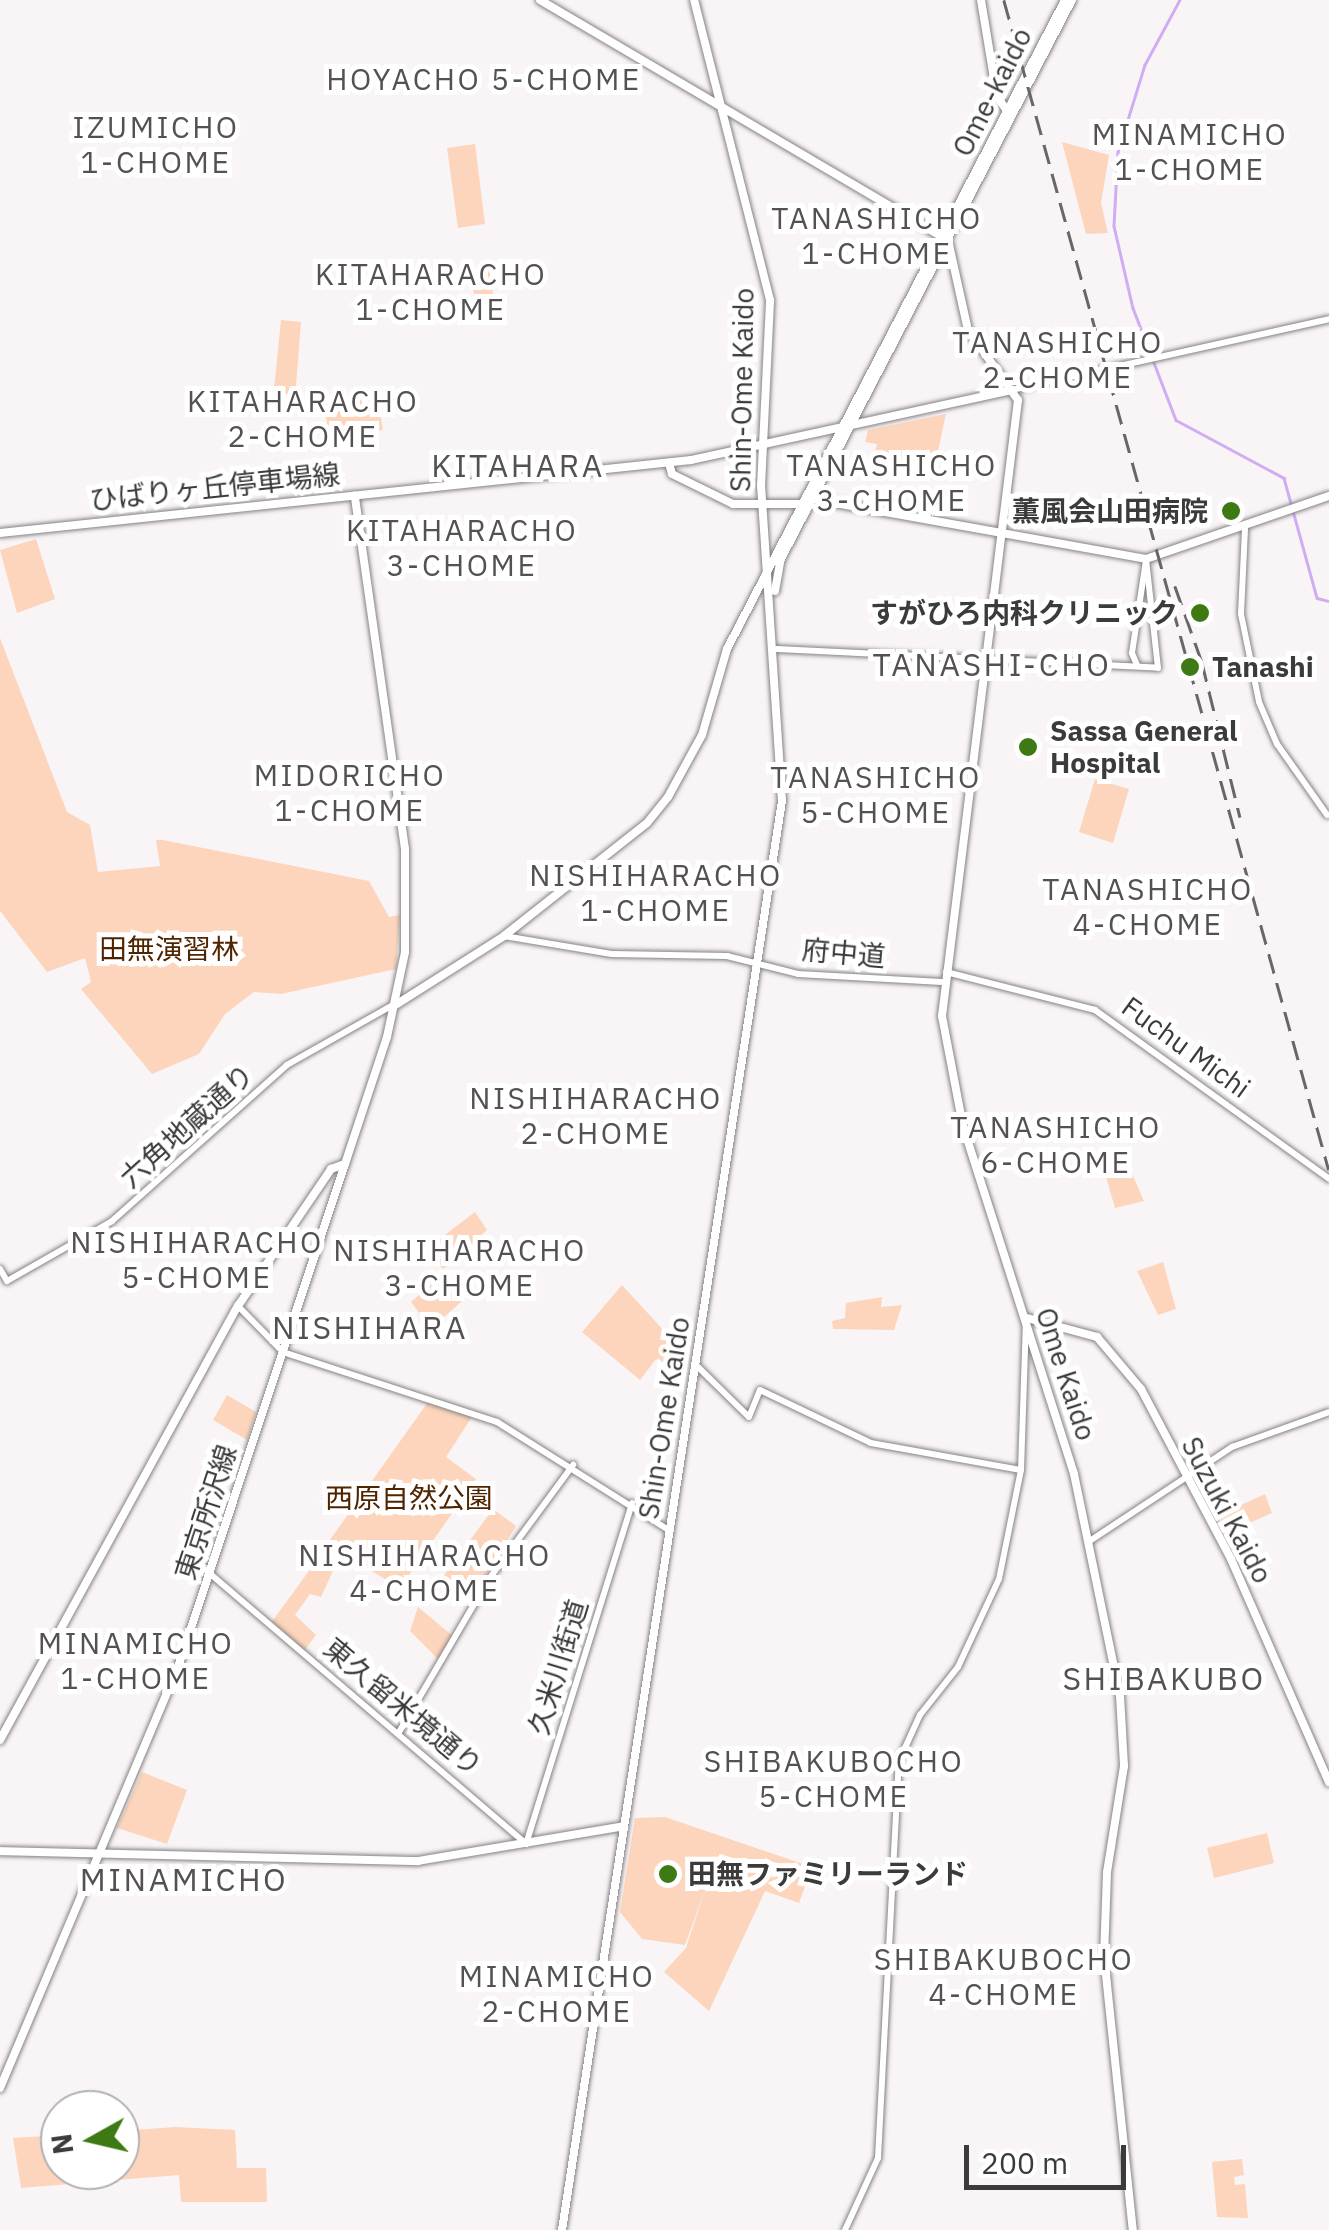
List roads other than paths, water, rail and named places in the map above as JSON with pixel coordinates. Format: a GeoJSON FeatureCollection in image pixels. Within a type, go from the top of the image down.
{"type":"FeatureCollection","features":[{"type":"Feature","properties":{"kind":"main road"},"geometry":{"type":"LineString","coordinates":[[540,0],[945,238],[968,330],[1012,390],[1018,408],[1006,539]]}},
{"type":"Feature","properties":{"kind":"main road","name":"Shin-Ome Kaido"},"geometry":{"type":"LineString","coordinates":[[562,2230],[782,801],[760,448],[770,300],[694,0]]}},
{"type":"Feature","properties":{"kind":"main road"},"geometry":{"type":"LineString","coordinates":[[981,0],[995,88],[1010,114]]}},
{"type":"Feature","properties":{"kind":"main road","name":"Ome-kaido"},"geometry":{"type":"LineString","coordinates":[[945,238],[1069,0]]}},
{"type":"Feature","properties":{"kind":"main road"},"geometry":{"type":"LineString","coordinates":[[770,573],[780,562],[831,451],[860,408],[945,238]]}},
{"type":"Feature","properties":{"kind":"main road"},"geometry":{"type":"LineString","coordinates":[[396,1004],[504,936],[662,806],[702,734],[725,655],[945,238]]}},
{"type":"Feature","properties":{"kind":"main road","name":"ひばりヶ丘停車場線"},"geometry":{"type":"LineString","coordinates":[[0,533],[669,463],[760,448],[1012,390]]}},
{"type":"Feature","properties":{"kind":"main road"},"geometry":{"type":"LineString","coordinates":[[860,408],[872,423]]}},
{"type":"Feature","properties":{"kind":"main road"},"geometry":{"type":"LineString","coordinates":[[822,434],[831,451]]}},
{"type":"Feature","properties":{"kind":"main road"},"geometry":{"type":"LineString","coordinates":[[669,463],[672,474],[721,500],[764,508],[808,502],[1006,539],[1146,559],[1245,530],[1329,496]]}},
{"type":"Feature","properties":{"kind":"main road"},"geometry":{"type":"LineString","coordinates":[[355,496],[405,850],[406,935],[396,1004]]}},
{"type":"Feature","properties":{"kind":"main road","name":"Ome Kaido"},"geometry":{"type":"LineString","coordinates":[[1006,539],[943,978],[957,1104],[1027,1318],[1086,1542],[1124,1735],[1104,1956],[1134,2230]]}},
{"type":"Feature","properties":{"kind":"main road","name":"Shin-Ome Kaido"},"geometry":{"type":"LineString","coordinates":[[772,610],[780,562]]}},
{"type":"Feature","properties":{"kind":"main road"},"geometry":{"type":"LineString","coordinates":[[758,594],[771,598]]}},
{"type":"Feature","properties":{"kind":"main road","name":"東京所沢線"},"geometry":{"type":"LineString","coordinates":[[0,2088],[210,1574],[396,1004]]}},
{"type":"Feature","properties":{"kind":"main road"},"geometry":{"type":"LineString","coordinates":[[0,1740],[238,1306],[331,1169],[345,1164]]}},
{"type":"Feature","properties":{"kind":"main road","name":"Suzuki Kaido"},"geometry":{"type":"LineString","coordinates":[[1027,1318],[1102,1341],[1141,1389],[1182,1474],[1231,1558],[1329,1782]]}},
{"type":"Feature","properties":{"kind":"main road"},"geometry":{"type":"LineString","coordinates":[[0,1851],[418,1861],[624,1826]]}},
{"type":"Feature","properties":{"kind":"street"},"geometry":{"type":"LineString","coordinates":[[1012,390],[1329,320]]}},
{"type":"Feature","properties":{"kind":"street"},"geometry":{"type":"LineString","coordinates":[[1245,530],[1241,614],[1258,702],[1276,744],[1327,815]]}},
{"type":"Feature","properties":{"kind":"street"},"geometry":{"type":"LineString","coordinates":[[775,649],[1141,667],[1162,663],[1150,621],[1146,559]]}},
{"type":"Feature","properties":{"kind":"street"},"geometry":{"type":"LineString","coordinates":[[1118,664],[1132,652],[1146,559]]}},
{"type":"Feature","properties":{"kind":"street"},"geometry":{"type":"LineString","coordinates":[[1137,625],[1150,621]]}},
{"type":"Feature","properties":{"kind":"street"},"geometry":{"type":"LineString","coordinates":[[1132,652],[1141,667]]}},
{"type":"Feature","properties":{"kind":"street","name":"府中道"},"geometry":{"type":"LineString","coordinates":[[504,936],[612,954],[758,962],[798,974],[943,978]]}},
{"type":"Feature","properties":{"kind":"street","name":"Fuchu Michi"},"geometry":{"type":"LineString","coordinates":[[943,978],[958,970],[1095,1010],[1329,1179]]}},
{"type":"Feature","properties":{"kind":"street","name":"六角地蔵通り"},"geometry":{"type":"LineString","coordinates":[[0,1270],[7,1282],[112,1222],[296,1058],[396,1004]]}},
{"type":"Feature","properties":{"kind":"street"},"geometry":{"type":"LineString","coordinates":[[238,1306],[283,1352],[476,1412],[573,1465],[670,1531]]}},
{"type":"Feature","properties":{"kind":"street"},"geometry":{"type":"LineString","coordinates":[[845,2230],[878,2158],[880,2002],[903,1746],[958,1667],[992,1594],[1021,1470],[1027,1318]]}},
{"type":"Feature","properties":{"kind":"street"},"geometry":{"type":"LineString","coordinates":[[696,1365],[749,1416],[760,1390],[871,1443],[1021,1470]]}},
{"type":"Feature","properties":{"kind":"street"},"geometry":{"type":"LineString","coordinates":[[1086,1542],[1126,1522],[1182,1474],[1268,1431],[1329,1412]]}},
{"type":"Feature","properties":{"kind":"street"},"geometry":{"type":"LineString","coordinates":[[398,1734],[439,1677],[489,1580],[573,1465]]}},
{"type":"Feature","properties":{"kind":"street","name":"久米川街道"},"geometry":{"type":"LineString","coordinates":[[526,1845],[632,1503]]}},
{"type":"Feature","properties":{"kind":"street","name":"東久留米境通り"},"geometry":{"type":"LineString","coordinates":[[201,1566],[526,1845]]}},
{"type":"Feature","properties":{"kind":"waterway"},"geometry":{"type":"LineString","coordinates":[[1180,0],[1145,65],[1118,152],[1114,226],[1133,308],[1176,420],[1284,478],[1317,598],[1329,601]]}},
{"type":"Feature","properties":{"kind":"railway"},"geometry":{"type":"LineString","coordinates":[[1004,0],[1329,1170]]}},
{"type":"Feature","properties":{"kind":"railway"},"geometry":{"type":"LineString","coordinates":[[1175,586],[1202,662],[1240,817]]}},
{"type":"Feature","properties":{"kind":"place","name":"薫風会山田病院"},"geometry":{"type":"Point","coordinates":[1231,511]}},
{"type":"Feature","properties":{"kind":"place","name":"すがひろ内科クリニック"},"geometry":{"type":"Point","coordinates":[1200,613]}},
{"type":"Feature","properties":{"kind":"place","name":"Tanashi"},"geometry":{"type":"Point","coordinates":[1190,667]}},
{"type":"Feature","properties":{"kind":"place","name":"Sassa General Hospital"},"geometry":{"type":"Point","coordinates":[1028,747]}},
{"type":"Feature","properties":{"kind":"place","name":"田無ファミリーランド"},"geometry":{"type":"Point","coordinates":[668,1874]}},
{"type":"Feature","properties":{"kind":"district","name":"HOYACHO 5-CHOME"},"geometry":{"type":"Point","coordinates":[484,79]}},
{"type":"Feature","properties":{"kind":"district","name":"IZUMICHO 1-CHOME"},"geometry":{"type":"Point","coordinates":[156,144]}},
{"type":"Feature","properties":{"kind":"district","name":"MINAMICHO 1-CHOME"},"geometry":{"type":"Point","coordinates":[1190,151]}},
{"type":"Feature","properties":{"kind":"district","name":"TANASHICHO 1-CHOME"},"geometry":{"type":"Point","coordinates":[877,235]}},
{"type":"Feature","properties":{"kind":"district","name":"KITAHARACHO 1-CHOME"},"geometry":{"type":"Point","coordinates":[431,291]}},
{"type":"Feature","properties":{"kind":"district","name":"TANASHICHO 2-CHOME"},"geometry":{"type":"Point","coordinates":[1058,359]}},
{"type":"Feature","properties":{"kind":"district","name":"KITAHARACHO 2-CHOME"},"geometry":{"type":"Point","coordinates":[303,418]}},
{"type":"Feature","properties":{"kind":"district","name":"KITAHARA"},"geometry":{"type":"Point","coordinates":[518,465]}},
{"type":"Feature","properties":{"kind":"district","name":"TANASHICHO 3-CHOME"},"geometry":{"type":"Point","coordinates":[892,482]}},
{"type":"Feature","properties":{"kind":"district","name":"KITAHARACHO 3-CHOME"},"geometry":{"type":"Point","coordinates":[462,547]}},
{"type":"Feature","properties":{"kind":"district","name":"TANASHI-CHO"},"geometry":{"type":"Point","coordinates":[992,664]}},
{"type":"Feature","properties":{"kind":"district","name":"MIDORICHO 1-CHOME"},"geometry":{"type":"Point","coordinates":[350,792]}},
{"type":"Feature","properties":{"kind":"district","name":"TANASHICHO 5-CHOME"},"geometry":{"type":"Point","coordinates":[876,794]}},
{"type":"Feature","properties":{"kind":"district","name":"NISHIHARACHO 1-CHOME"},"geometry":{"type":"Point","coordinates":[656,892]}},
{"type":"Feature","properties":{"kind":"district","name":"TANASHICHO 4-CHOME"},"geometry":{"type":"Point","coordinates":[1148,906]}},
{"type":"Feature","properties":{"kind":"district","name":"NISHIHARACHO 2-CHOME"},"geometry":{"type":"Point","coordinates":[596,1115]}},
{"type":"Feature","properties":{"kind":"district","name":"TANASHICHO 6-CHOME"},"geometry":{"type":"Point","coordinates":[1056,1144]}},
{"type":"Feature","properties":{"kind":"district","name":"NISHIHARACHO 5-CHOME"},"geometry":{"type":"Point","coordinates":[197,1259]}},
{"type":"Feature","properties":{"kind":"district","name":"NISHIHARACHO 3-CHOME"},"geometry":{"type":"Point","coordinates":[460,1267]}},
{"type":"Feature","properties":{"kind":"district","name":"NISHIHARA"},"geometry":{"type":"Point","coordinates":[370,1327]}},
{"type":"Feature","properties":{"kind":"district","name":"NISHIHARACHO 4-CHOME"},"geometry":{"type":"Point","coordinates":[425,1572]}},
{"type":"Feature","properties":{"kind":"district","name":"MINAMICHO 1-CHOME"},"geometry":{"type":"Point","coordinates":[136,1660]}},
{"type":"Feature","properties":{"kind":"district","name":"SHIBAKUBO"},"geometry":{"type":"Point","coordinates":[1164,1678]}},
{"type":"Feature","properties":{"kind":"district","name":"SHIBAKUBOCHO 5-CHOME"},"geometry":{"type":"Point","coordinates":[834,1778]}},
{"type":"Feature","properties":{"kind":"district","name":"MINAMICHO"},"geometry":{"type":"Point","coordinates":[184,1879]}},
{"type":"Feature","properties":{"kind":"district","name":"SHIBAKUBOCHO 4-CHOME"},"geometry":{"type":"Point","coordinates":[1004,1976]}},
{"type":"Feature","properties":{"kind":"district","name":"MINAMICHO 2-CHOME"},"geometry":{"type":"Point","coordinates":[557,1993]}},
{"type":"Feature","properties":{"kind":"park label","name":"田無演習林"},"geometry":{"type":"Point","coordinates":[169,949]}},
{"type":"Feature","properties":{"kind":"park label","name":"西原自然公園"},"geometry":{"type":"Point","coordinates":[409,1498]}}]}
